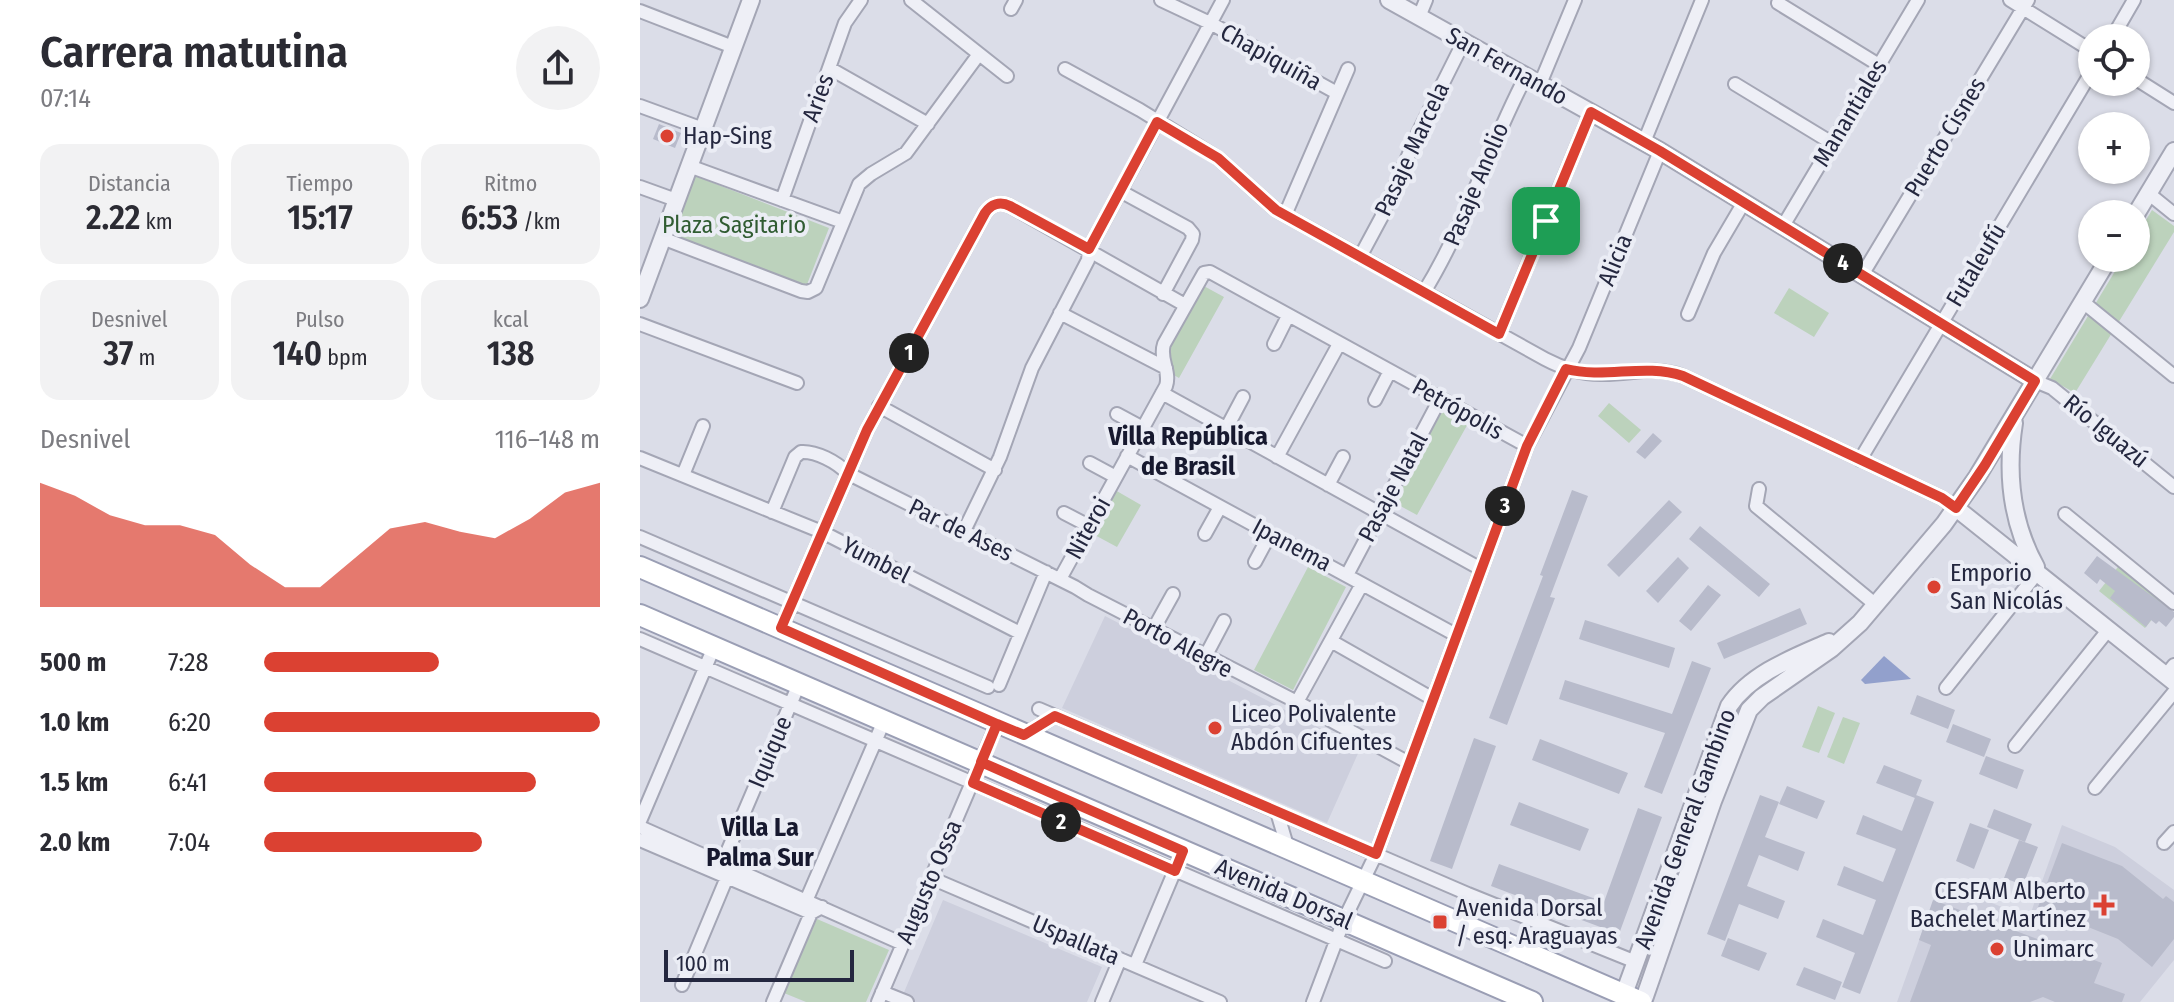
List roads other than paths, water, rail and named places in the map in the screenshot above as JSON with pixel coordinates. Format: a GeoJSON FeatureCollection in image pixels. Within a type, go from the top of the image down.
{"type":"FeatureCollection","features":[{"type":"Feature","properties":{"kind":"main road","name":"Avenida Dorsal"},"geometry":{"type":"LineString","coordinates":[[640,567],[1636,999]]}},
{"type":"Feature","properties":{"kind":"main road","name":"Avenida Dorsal"},"geometry":{"type":"LineString","coordinates":[[640,615],[1532,1002]]}},
{"type":"Feature","properties":{"kind":"street"},"geometry":{"type":"LineString","coordinates":[[640,299],[751,0]]}},
{"type":"Feature","properties":{"kind":"street","name":"Aries"},"geometry":{"type":"LineString","coordinates":[[782,200],[848,17],[861,0]]}},
{"type":"Feature","properties":{"kind":"street"},"geometry":{"type":"LineString","coordinates":[[911,0],[1007,76]]}},
{"type":"Feature","properties":{"kind":"street","name":"Chapiquiña"},"geometry":{"type":"LineString","coordinates":[[1161,0],[1212,24],[1337,93]]}},
{"type":"Feature","properties":{"kind":"street"},"geometry":{"type":"LineString","coordinates":[[964,531],[995,470],[1032,368],[1088,260],[1089,249],[1223,0]]}},
{"type":"Feature","properties":{"kind":"street","name":"San Fernando"},"geometry":{"type":"LineString","coordinates":[[1389,0],[1660,151],[2035,381]]}},
{"type":"Feature","properties":{"kind":"street"},"geometry":{"type":"LineString","coordinates":[[1419,17],[1426,0]]}},
{"type":"Feature","properties":{"kind":"street","name":"Pasaje Anolio"},"geometry":{"type":"LineString","coordinates":[[1424,292],[1449,248],[1492,144],[1533,80],[1575,0]]}},
{"type":"Feature","properties":{"kind":"street"},"geometry":{"type":"LineString","coordinates":[[1644,142],[1702,0]]}},
{"type":"Feature","properties":{"kind":"street","name":"Manantiales"},"geometry":{"type":"LineString","coordinates":[[1783,226],[1918,0]]}},
{"type":"Feature","properties":{"kind":"street"},"geometry":{"type":"LineString","coordinates":[[2010,0],[2026,4],[2078,41]]}},
{"type":"Feature","properties":{"kind":"street"},"geometry":{"type":"LineString","coordinates":[[2120,24],[2134,0]]}},
{"type":"Feature","properties":{"kind":"street"},"geometry":{"type":"LineString","coordinates":[[1778,3],[1879,65]]}},
{"type":"Feature","properties":{"kind":"street","name":"Puerto Cisnes"},"geometry":{"type":"LineString","coordinates":[[1862,275],[2026,4]]}},
{"type":"Feature","properties":{"kind":"street"},"geometry":{"type":"LineString","coordinates":[[640,11],[733,47]]}},
{"type":"Feature","properties":{"kind":"street","name":"Pasaje Marcela"},"geometry":{"type":"LineString","coordinates":[[1360,257],[1464,41]]}},
{"type":"Feature","properties":{"kind":"street"},"geometry":{"type":"LineString","coordinates":[[662,238],[808,292],[816,288],[859,184],[901,157],[979,54]]}},
{"type":"Feature","properties":{"kind":"street"},"geometry":{"type":"LineString","coordinates":[[829,68],[928,124]]}},
{"type":"Feature","properties":{"kind":"street"},"geometry":{"type":"LineString","coordinates":[[1065,69],[1218,158],[1259,197],[1285,215],[1566,369],[1598,374],[1644,369],[1673,373],[1942,498],[2171,674]]}},
{"type":"Feature","properties":{"kind":"street"},"geometry":{"type":"LineString","coordinates":[[1285,215],[1348,69]]}},
{"type":"Feature","properties":{"kind":"street"},"geometry":{"type":"LineString","coordinates":[[1735,84],[1832,143]]}},
{"type":"Feature","properties":{"kind":"street"},"geometry":{"type":"LineString","coordinates":[[2150,88],[2174,103]]}},
{"type":"Feature","properties":{"kind":"street","name":"Futaleufú"},"geometry":{"type":"LineString","coordinates":[[1860,460],[2078,94]]}},
{"type":"Feature","properties":{"kind":"street"},"geometry":{"type":"LineString","coordinates":[[640,106],[703,129]]}},
{"type":"Feature","properties":{"kind":"street"},"geometry":{"type":"LineString","coordinates":[[1499,334],[1591,112]]}},
{"type":"Feature","properties":{"kind":"street","name":"Alicia"},"geometry":{"type":"LineString","coordinates":[[1313,1002],[1344,920],[1376,854],[1527,446],[1579,348],[1660,151]]}},
{"type":"Feature","properties":{"kind":"street"},"geometry":{"type":"LineString","coordinates":[[2144,200],[2174,151]]}},
{"type":"Feature","properties":{"kind":"street"},"geometry":{"type":"LineString","coordinates":[[689,166],[843,222]]}},
{"type":"Feature","properties":{"kind":"street"},"geometry":{"type":"LineString","coordinates":[[640,187],[676,200]]}},
{"type":"Feature","properties":{"kind":"street"},"geometry":{"type":"LineString","coordinates":[[1120,191],[1188,228],[1193,234],[1163,294]]}},
{"type":"Feature","properties":{"kind":"street"},"geometry":{"type":"LineString","coordinates":[[2148,193],[2174,214]]}},
{"type":"Feature","properties":{"kind":"street"},"geometry":{"type":"LineString","coordinates":[[1688,314],[1714,253],[1744,202]]}},
{"type":"Feature","properties":{"kind":"street"},"geometry":{"type":"LineString","coordinates":[[781,628],[879,406],[985,213],[997,204],[1010,206],[1185,305]]}},
{"type":"Feature","properties":{"kind":"street","name":"Petrópolis"},"geometry":{"type":"LineString","coordinates":[[1185,305],[1201,275],[1210,272],[1527,446]]}},
{"type":"Feature","properties":{"kind":"street","name":"Avenida General Gambino"},"geometry":{"type":"LineString","coordinates":[[1636,999],[1749,710],[1849,633],[1956,508],[2101,272]]}},
{"type":"Feature","properties":{"kind":"street"},"geometry":{"type":"LineString","coordinates":[[2083,302],[2174,376]]}},
{"type":"Feature","properties":{"kind":"street","name":"Niteroi"},"geometry":{"type":"LineString","coordinates":[[1060,579],[1162,393],[1168,379],[1162,349],[1185,305]]}},
{"type":"Feature","properties":{"kind":"street"},"geometry":{"type":"LineString","coordinates":[[1060,313],[1166,368]]}},
{"type":"Feature","properties":{"kind":"street"},"geometry":{"type":"LineString","coordinates":[[1274,344],[1288,316]]}},
{"type":"Feature","properties":{"kind":"street"},"geometry":{"type":"LineString","coordinates":[[640,324],[797,383]]}},
{"type":"Feature","properties":{"kind":"street"},"geometry":{"type":"LineString","coordinates":[[1277,457],[1339,344]]}},
{"type":"Feature","properties":{"kind":"street","name":"Petrópolis"},"geometry":{"type":"LineString","coordinates":[[1375,400],[1390,371]]}},
{"type":"Feature","properties":{"kind":"street","name":"Río Iguazú"},"geometry":{"type":"LineString","coordinates":[[2035,381],[2052,388],[2174,487]]}},
{"type":"Feature","properties":{"kind":"street"},"geometry":{"type":"LineString","coordinates":[[1162,393],[1481,569]]}},
{"type":"Feature","properties":{"kind":"street"},"geometry":{"type":"LineString","coordinates":[[1226,429],[1243,397]]}},
{"type":"Feature","properties":{"kind":"street","name":"Pasaje Natal"},"geometry":{"type":"LineString","coordinates":[[1347,575],[1440,399]]}},
{"type":"Feature","properties":{"kind":"street"},"geometry":{"type":"LineString","coordinates":[[879,406],[995,470]]}},
{"type":"Feature","properties":{"kind":"street"},"geometry":{"type":"LineString","coordinates":[[1117,414],[1143,428]]}},
{"type":"Feature","properties":{"kind":"street"},"geometry":{"type":"LineString","coordinates":[[2015,414],[2010,454],[2011,492],[2018,526],[2038,572]]}},
{"type":"Feature","properties":{"kind":"street"},"geometry":{"type":"LineString","coordinates":[[683,475],[703,426]]}},
{"type":"Feature","properties":{"kind":"street","name":"Par de Ases"},"geometry":{"type":"LineString","coordinates":[[772,512],[795,457],[801,452],[811,452],[1075,587]]}},
{"type":"Feature","properties":{"kind":"street","name":"Ipanema"},"geometry":{"type":"LineString","coordinates":[[1127,456],[1456,635]]}},
{"type":"Feature","properties":{"kind":"street"},"geometry":{"type":"LineString","coordinates":[[1328,485],[1343,457]]}},
{"type":"Feature","properties":{"kind":"street","name":"Yumbel"},"geometry":{"type":"LineString","coordinates":[[640,458],[822,532],[1020,633]]}},
{"type":"Feature","properties":{"kind":"street"},"geometry":{"type":"LineString","coordinates":[[1090,463],[1116,477]]}},
{"type":"Feature","properties":{"kind":"street"},"geometry":{"type":"LineString","coordinates":[[1759,489],[1756,506],[1876,605]]}},
{"type":"Feature","properties":{"kind":"street"},"geometry":{"type":"LineString","coordinates":[[1205,534],[1220,507]]}},
{"type":"Feature","properties":{"kind":"street"},"geometry":{"type":"LineString","coordinates":[[1064,513],[1089,526]]}},
{"type":"Feature","properties":{"kind":"street"},"geometry":{"type":"LineString","coordinates":[[2065,514],[2174,603]]}},
{"type":"Feature","properties":{"kind":"street"},"geometry":{"type":"LineString","coordinates":[[1255,562],[1270,534]]}},
{"type":"Feature","properties":{"kind":"street"},"geometry":{"type":"LineString","coordinates":[[640,537],[791,603]]}},
{"type":"Feature","properties":{"kind":"street","name":"Niteroi"},"geometry":{"type":"LineString","coordinates":[[791,603],[994,686],[1046,572]]}},
{"type":"Feature","properties":{"kind":"street"},"geometry":{"type":"LineString","coordinates":[[1946,688],[2038,572]]}},
{"type":"Feature","properties":{"kind":"street"},"geometry":{"type":"LineString","coordinates":[[1297,702],[1362,584]]}},
{"type":"Feature","properties":{"kind":"street","name":"Porto Alegre"},"geometry":{"type":"LineString","coordinates":[[1075,587],[1409,763]]}},
{"type":"Feature","properties":{"kind":"street"},"geometry":{"type":"LineString","coordinates":[[1153,630],[1173,594]]}},
{"type":"Feature","properties":{"kind":"street"},"geometry":{"type":"LineString","coordinates":[[1205,657],[1224,621]]}},
{"type":"Feature","properties":{"kind":"street"},"geometry":{"type":"LineString","coordinates":[[2015,746],[2109,629]]}},
{"type":"Feature","properties":{"kind":"street","name":"Avenida General Gambino"},"geometry":{"type":"LineString","coordinates":[[1636,999],[1636,962],[1729,706],[1742,690],[1788,661],[1849,633]]}},
{"type":"Feature","properties":{"kind":"street","name":"Avenida Dorsal"},"geometry":{"type":"LineString","coordinates":[[640,639],[1385,961]]}},
{"type":"Feature","properties":{"kind":"street"},"geometry":{"type":"LineString","coordinates":[[1331,641],[1433,699]]}},
{"type":"Feature","properties":{"kind":"street"},"geometry":{"type":"LineString","coordinates":[[714,647],[642,835],[903,944]]}},
{"type":"Feature","properties":{"kind":"street","name":"Iquique"},"geometry":{"type":"LineString","coordinates":[[682,985],[799,684]]}},
{"type":"Feature","properties":{"kind":"street"},"geometry":{"type":"LineString","coordinates":[[2095,788],[2174,692]]}},
{"type":"Feature","properties":{"kind":"street"},"geometry":{"type":"LineString","coordinates":[[1039,709],[1636,962]]}},
{"type":"Feature","properties":{"kind":"street"},"geometry":{"type":"LineString","coordinates":[[1024,735],[1055,716]]}},
{"type":"Feature","properties":{"kind":"street"},"geometry":{"type":"LineString","coordinates":[[773,1002],[884,721]]}},
{"type":"Feature","properties":{"kind":"street"},"geometry":{"type":"LineString","coordinates":[[981,762],[997,724]]}},
{"type":"Feature","properties":{"kind":"street","name":"Augusto Ossa"},"geometry":{"type":"LineString","coordinates":[[880,997],[981,762]]}},
{"type":"Feature","properties":{"kind":"street"},"geometry":{"type":"LineString","coordinates":[[1695,795],[1713,801]]}},
{"type":"Feature","properties":{"kind":"street","name":"Avenida Dorsal"},"geometry":{"type":"LineString","coordinates":[[1277,812],[1288,849]]}},
{"type":"Feature","properties":{"kind":"street"},"geometry":{"type":"LineString","coordinates":[[2164,843],[2174,832]]}},
{"type":"Feature","properties":{"kind":"street"},"geometry":{"type":"LineString","coordinates":[[1135,965],[1183,851]]}},
{"type":"Feature","properties":{"kind":"street","name":"Uspallata"},"geometry":{"type":"LineString","coordinates":[[931,878],[1135,965],[1204,999],[1220,1002]]}},
{"type":"Feature","properties":{"kind":"street"},"geometry":{"type":"LineString","coordinates":[[1102,1002],[1120,959]]}},
{"type":"Feature","properties":{"kind":"street"},"geometry":{"type":"LineString","coordinates":[[880,997],[907,1002]]}},
{"type":"Feature","properties":{"kind":"water"},"geometry":{"type":"Polygon","coordinates":[[[1884,656],[1911,679],[1865,684],[1861,680],[1884,656]]]}},
{"type":"Feature","properties":{"kind":"place","name":"Hap-Sing"},"geometry":{"type":"Point","coordinates":[667,136]}},
{"type":"Feature","properties":{"kind":"place","name":"Emporio San Nicolás"},"geometry":{"type":"Point","coordinates":[1934,587]}},
{"type":"Feature","properties":{"kind":"place","name":"Liceo Polivalente Abdón Cifuentes"},"geometry":{"type":"Point","coordinates":[1215,728]}},
{"type":"Feature","properties":{"kind":"place","name":"CESFAM Alberto Bachelet Martínez"},"geometry":{"type":"Point","coordinates":[2104,905]}},
{"type":"Feature","properties":{"kind":"place","name":"Avenida Dorsal / esq. Araguayas"},"geometry":{"type":"Point","coordinates":[1440,922]}},
{"type":"Feature","properties":{"kind":"place","name":"Unimarc"},"geometry":{"type":"Point","coordinates":[1997,949]}},
{"type":"Feature","properties":{"kind":"district","name":"Villa República de Brasil"},"geometry":{"type":"Point","coordinates":[1188,451]}},
{"type":"Feature","properties":{"kind":"district","name":"Villa La Palma Sur"},"geometry":{"type":"Point","coordinates":[760,842]}},
{"type":"Feature","properties":{"kind":"park label","name":"Plaza Sagitario"},"geometry":{"type":"Point","coordinates":[734,225]}}]}
